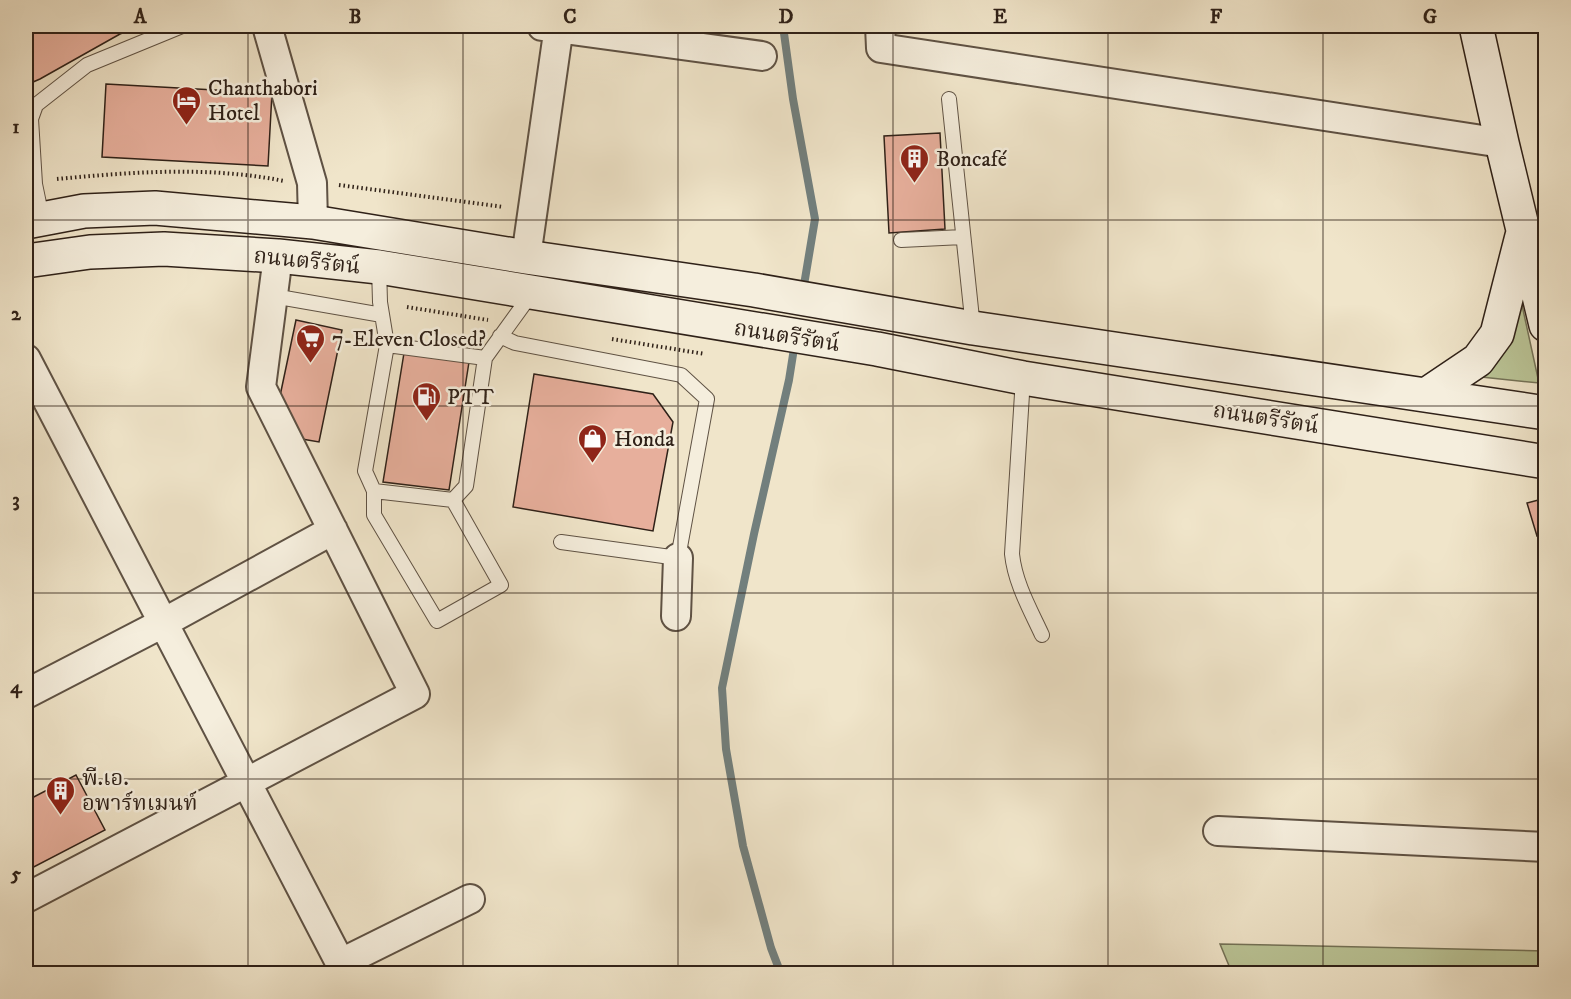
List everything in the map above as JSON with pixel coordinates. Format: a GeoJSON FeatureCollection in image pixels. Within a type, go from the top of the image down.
{"type":"FeatureCollection","features":[{"type":"Feature","properties":{"kind":"main road"},"geometry":{"type":"LineString","coordinates":[[1476,26],[1545,325]]}},
{"type":"Feature","properties":{"kind":"main road","name":"ถนนตรีรัตน์"},"geometry":{"type":"LineString","coordinates":[[34,220],[84,211],[155,208],[313,222],[880,311],[973,328],[1545,413]]}},
{"type":"Feature","properties":{"kind":"main road"},"geometry":{"type":"LineString","coordinates":[[1426,395],[1478,360],[1497,334],[1523,233]]}},
{"type":"Feature","properties":{"kind":"main road","name":"ถนนตรีรัตน์"},"geometry":{"type":"LineString","coordinates":[[26,261],[90,252],[164,249],[278,256],[379,267],[877,349],[1023,378],[1545,462]]}},
{"type":"Feature","properties":{"kind":"street"},"geometry":{"type":"LineString","coordinates":[[267,26],[312,183],[313,222]]}},
{"type":"Feature","properties":{"kind":"street"},"geometry":{"type":"LineString","coordinates":[[526,257],[553,26],[762,56]]}},
{"type":"Feature","properties":{"kind":"street"},"geometry":{"type":"LineString","coordinates":[[880,26],[881,48],[1502,143]]}},
{"type":"Feature","properties":{"kind":"street"},"geometry":{"type":"LineString","coordinates":[[26,898],[415,694],[261,387],[278,256]]}},
{"type":"Feature","properties":{"kind":"street"},"geometry":{"type":"LineString","coordinates":[[26,359],[344,968],[470,899]]}},
{"type":"Feature","properties":{"kind":"street"},"geometry":{"type":"LineString","coordinates":[[26,694],[163,623],[333,530]]}},
{"type":"Feature","properties":{"kind":"street"},"geometry":{"type":"LineString","coordinates":[[676,616],[678,558]]}},
{"type":"Feature","properties":{"kind":"street"},"geometry":{"type":"LineString","coordinates":[[1218,831],[1545,847]]}},
{"type":"Feature","properties":{"kind":"lane"},"geometry":{"type":"LineString","coordinates":[[34,220],[32,118],[36,105],[87,65],[182,26]]}},
{"type":"Feature","properties":{"kind":"lane"},"geometry":{"type":"LineString","coordinates":[[949,99],[973,328]]}},
{"type":"Feature","properties":{"kind":"lane"},"geometry":{"type":"LineString","coordinates":[[901,240],[963,237]]}},
{"type":"Feature","properties":{"kind":"lane"},"geometry":{"type":"LineString","coordinates":[[379,267],[382,315],[387,345],[365,471],[374,491],[375,516],[437,621],[501,585],[453,500]]}},
{"type":"Feature","properties":{"kind":"lane"},"geometry":{"type":"LineString","coordinates":[[453,500],[466,486],[485,358],[532,293]]}},
{"type":"Feature","properties":{"kind":"lane"},"geometry":{"type":"LineString","coordinates":[[273,296],[382,315]]}},
{"type":"Feature","properties":{"kind":"lane"},"geometry":{"type":"LineString","coordinates":[[500,336],[514,344],[681,375],[706,399],[678,558],[561,542]]}},
{"type":"Feature","properties":{"kind":"lane"},"geometry":{"type":"LineString","coordinates":[[387,345],[485,358]]}},
{"type":"Feature","properties":{"kind":"lane"},"geometry":{"type":"LineString","coordinates":[[1023,378],[1013,568],[1042,635]]}},
{"type":"Feature","properties":{"kind":"lane"},"geometry":{"type":"LineString","coordinates":[[374,491],[453,500]]}},
{"type":"Feature","properties":{"kind":"path"},"geometry":{"type":"LineString","coordinates":[[57,180],[111,174],[204,172],[252,175],[285,182]]}},
{"type":"Feature","properties":{"kind":"path"},"geometry":{"type":"LineString","coordinates":[[335,184],[504,207]]}},
{"type":"Feature","properties":{"kind":"path"},"geometry":{"type":"LineString","coordinates":[[407,307],[488,320]]}},
{"type":"Feature","properties":{"kind":"path"},"geometry":{"type":"LineString","coordinates":[[602,338],[705,354]]}},
{"type":"Feature","properties":{"kind":"green space"},"geometry":{"type":"Polygon","coordinates":[[[1520,296],[1539,383],[1472,376],[1493,366],[1509,345],[1520,296]]]}},
{"type":"Feature","properties":{"kind":"green space"},"geometry":{"type":"Polygon","coordinates":[[[1220,944],[1545,951],[1545,973],[1232,973],[1220,944]]]}},
{"type":"Feature","properties":{"kind":"building"},"geometry":{"type":"Polygon","coordinates":[[[26,26],[139,26],[26,85],[26,26]]]}},
{"type":"Feature","properties":{"kind":"building"},"geometry":{"type":"Polygon","coordinates":[[[810,26],[853,26],[811,31],[810,26]]]}},
{"type":"Feature","properties":{"kind":"building","name":"Chanthabori Hotel"},"geometry":{"type":"Polygon","coordinates":[[[106,84],[272,93],[268,166],[102,157],[106,84]]]}},
{"type":"Feature","properties":{"kind":"building","name":"Boncafé"},"geometry":{"type":"Polygon","coordinates":[[[940,133],[945,229],[889,233],[884,136],[940,133]]]}},
{"type":"Feature","properties":{"kind":"building","name":"7-Eleven Closed?"},"geometry":{"type":"Polygon","coordinates":[[[296,320],[342,330],[319,442],[302,439],[280,396],[296,320]]]}},
{"type":"Feature","properties":{"kind":"building","name":"PTT"},"geometry":{"type":"Polygon","coordinates":[[[404,353],[469,362],[449,490],[383,482],[404,353]]]}},
{"type":"Feature","properties":{"kind":"building","name":"Honda"},"geometry":{"type":"Polygon","coordinates":[[[534,374],[653,394],[673,422],[653,531],[513,507],[534,374]]]}},
{"type":"Feature","properties":{"kind":"building"},"geometry":{"type":"Polygon","coordinates":[[[1546,498],[1546,533],[1537,536],[1527,503],[1546,498]]]}},
{"type":"Feature","properties":{"kind":"building","name":"พี.เอ. อพาร์ทเมนท์"},"geometry":{"type":"Polygon","coordinates":[[[76,775],[105,830],[26,871],[26,801],[76,775]]]}},
{"type":"Feature","properties":{"kind":"waterway"},"geometry":{"type":"LineString","coordinates":[[783,26],[793,99],[815,219],[803,291]]}},
{"type":"Feature","properties":{"kind":"waterway"},"geometry":{"type":"LineString","coordinates":[[781,974],[771,948],[743,846],[726,749],[722,688],[789,380],[795,342]]}},
{"type":"Feature","properties":{"kind":"place","name":"Chanthabori Hotel"},"geometry":{"type":"Point","coordinates":[187,126]}},
{"type":"Feature","properties":{"kind":"place","name":"Boncafé"},"geometry":{"type":"Point","coordinates":[915,184]}},
{"type":"Feature","properties":{"kind":"place","name":"7-Eleven Closed?"},"geometry":{"type":"Point","coordinates":[311,364]}},
{"type":"Feature","properties":{"kind":"place","name":"PTT"},"geometry":{"type":"Point","coordinates":[426,422]}},
{"type":"Feature","properties":{"kind":"place","name":"Honda"},"geometry":{"type":"Point","coordinates":[593,464]}},
{"type":"Feature","properties":{"kind":"place","name":"พี.เอ. อพาร์ทเมนท์"},"geometry":{"type":"Point","coordinates":[61,816]}}]}
